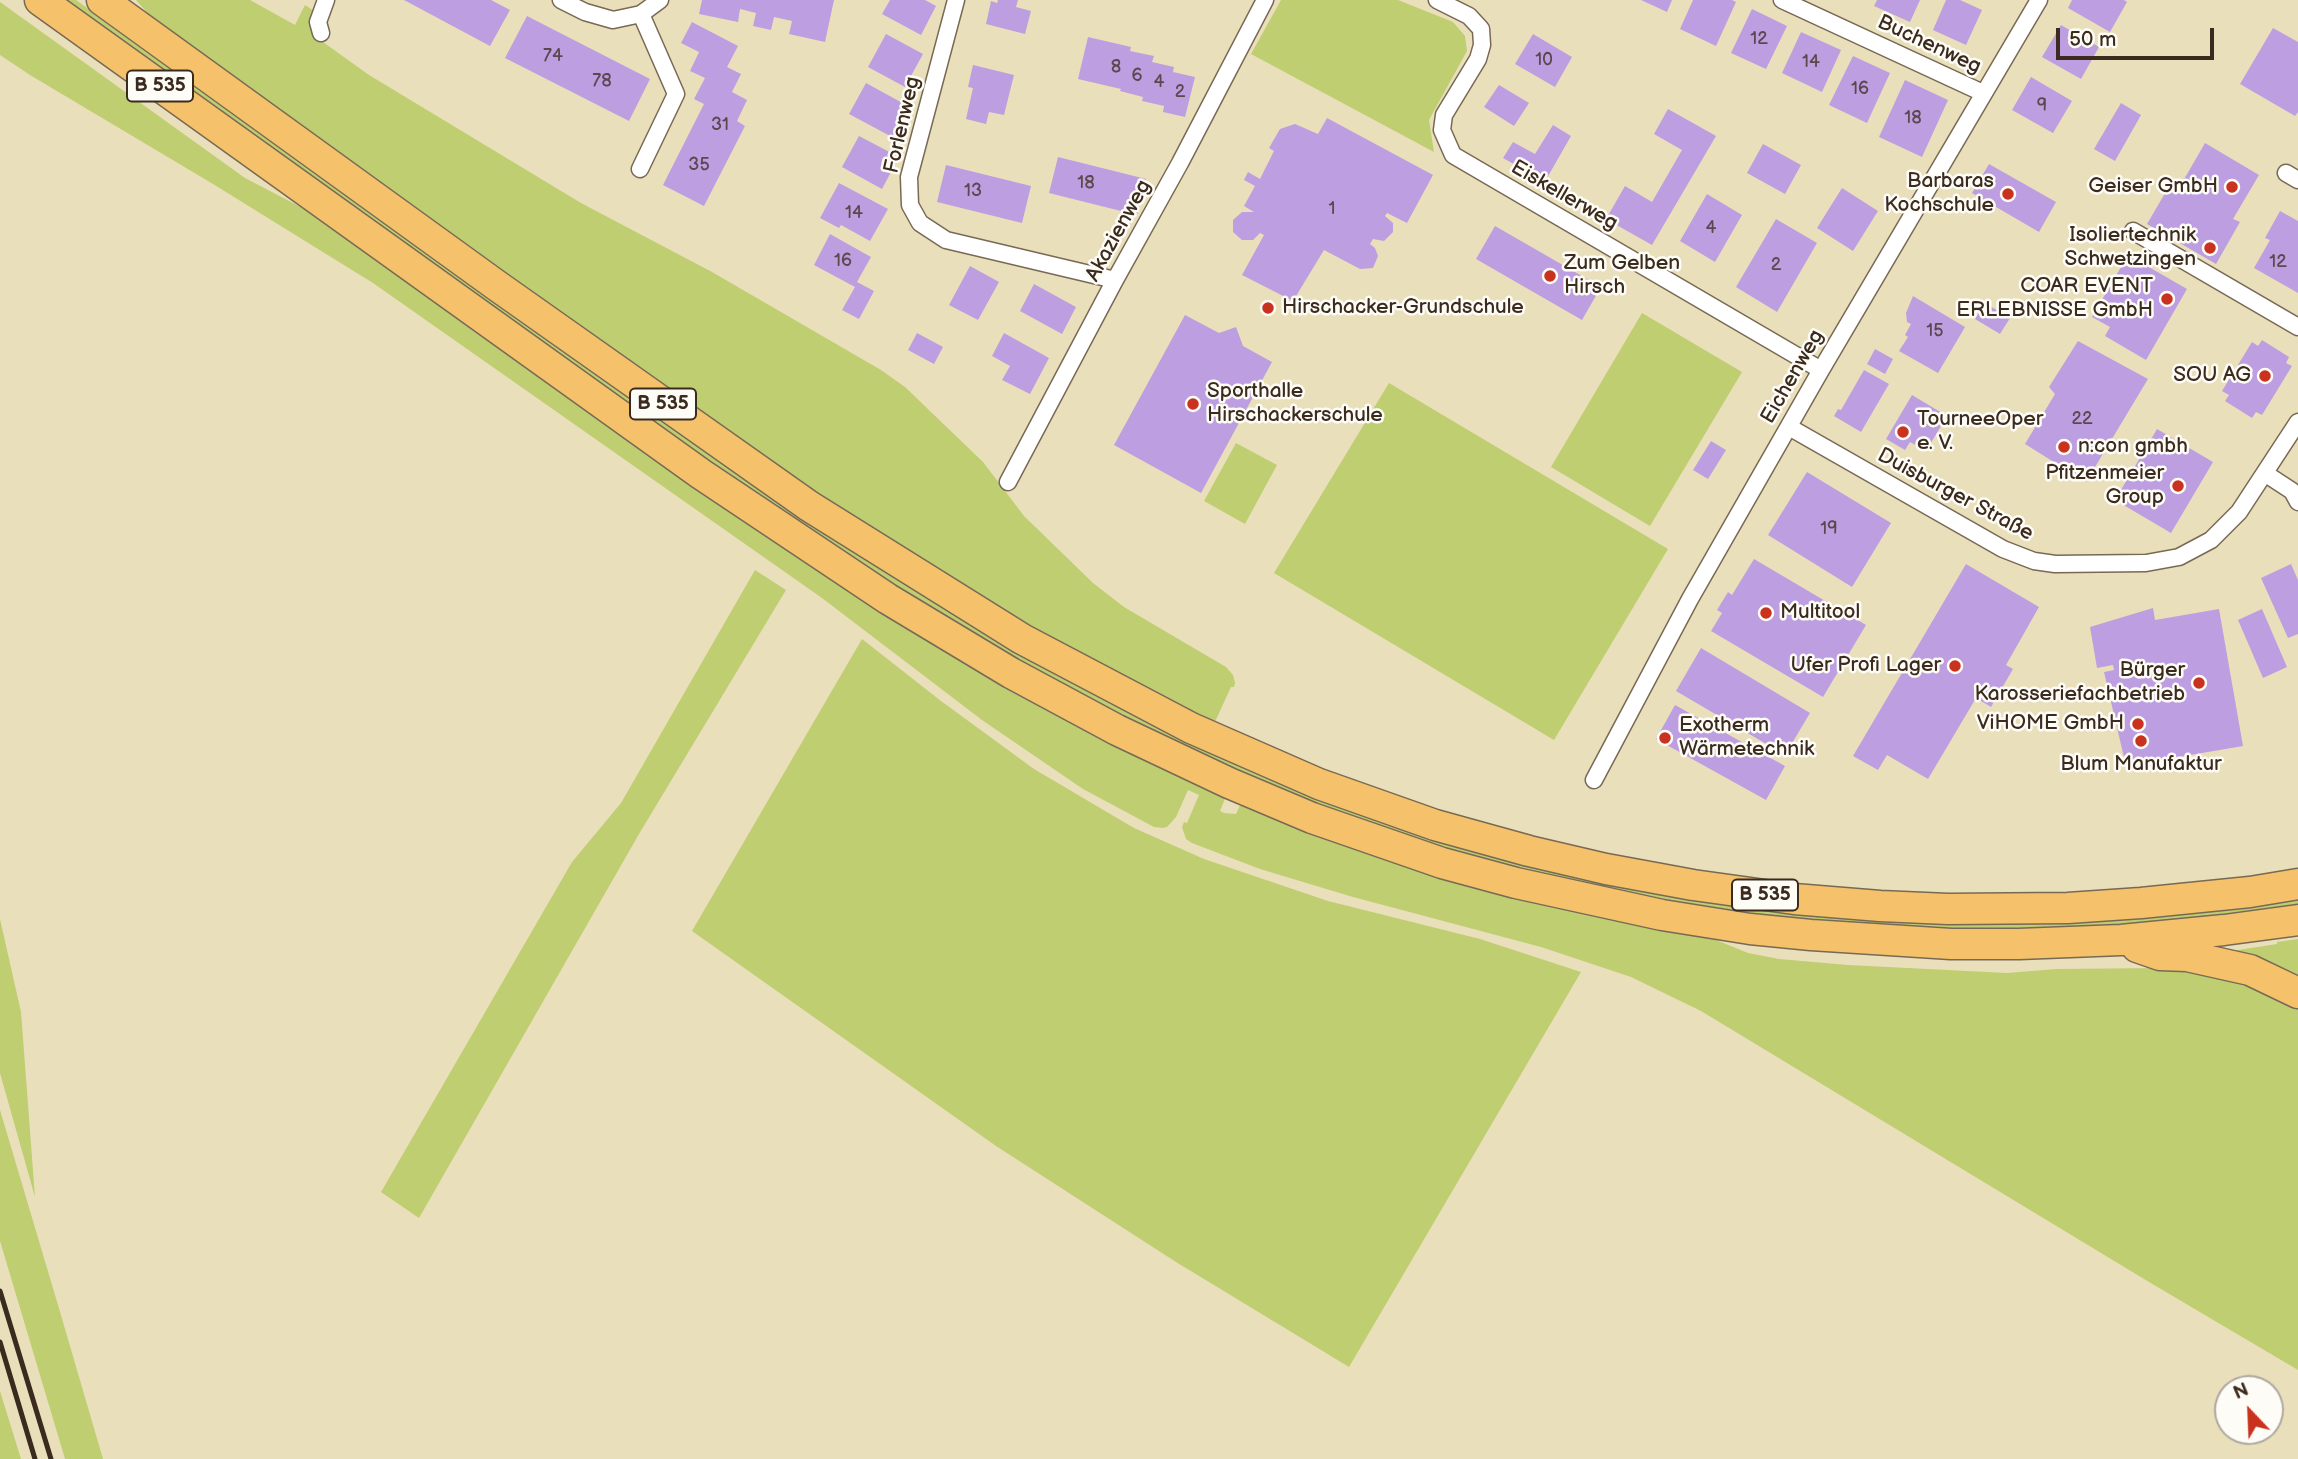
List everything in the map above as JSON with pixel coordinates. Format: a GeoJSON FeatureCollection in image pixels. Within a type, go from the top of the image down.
{"type":"FeatureCollection","features":[{"type":"Feature","properties":{"kind":"highway","name":"B 535"},"geometry":{"type":"LineString","coordinates":[[40,0],[701,474],[855,577],[1011,673],[1117,730],[1311,818],[1442,863],[1516,883],[1662,915],[1763,930],[1885,941],[2019,944],[2121,940],[2224,930],[2298,919]]}},
{"type":"Feature","properties":{"kind":"highway","name":"B 535"},"geometry":{"type":"LineString","coordinates":[[102,0],[496,285],[809,506],[1034,646],[1191,728],[1319,784],[1435,825],[1529,851],[1693,885],[1794,899],[1948,909],[2068,908],[2168,900],[2298,884]]}},
{"type":"Feature","properties":{"kind":"highway"},"geometry":{"type":"LineString","coordinates":[[2121,940],[2160,955],[2208,960],[2250,970],[2298,993]]}},
{"type":"Feature","properties":{"kind":"street"},"geometry":{"type":"LineString","coordinates":[[321,33],[318,22],[326,0]]}},
{"type":"Feature","properties":{"kind":"street"},"geometry":{"type":"LineString","coordinates":[[561,0],[585,12],[612,20],[641,14],[660,0]]}},
{"type":"Feature","properties":{"kind":"street","name":"Forlenweg"},"geometry":{"type":"LineString","coordinates":[[956,0],[909,177],[910,205],[920,223],[946,240],[1115,280]]}},
{"type":"Feature","properties":{"kind":"street","name":"Akazienweg"},"geometry":{"type":"LineString","coordinates":[[1008,482],[1265,0]]}},
{"type":"Feature","properties":{"kind":"street","name":"Eiskellerweg"},"geometry":{"type":"LineString","coordinates":[[1437,0],[1469,16],[1481,29],[1482,45],[1478,60],[1444,115],[1442,130],[1453,155],[1821,370]]}},
{"type":"Feature","properties":{"kind":"street","name":"Buchenweg"},"geometry":{"type":"LineString","coordinates":[[1782,0],[1983,93]]}},
{"type":"Feature","properties":{"kind":"street","name":"Eichenweg"},"geometry":{"type":"LineString","coordinates":[[1594,780],[1690,599],[2039,0]]}},
{"type":"Feature","properties":{"kind":"street"},"geometry":{"type":"LineString","coordinates":[[640,169],[676,94],[641,14]]}},
{"type":"Feature","properties":{"kind":"street"},"geometry":{"type":"LineString","coordinates":[[2133,231],[2298,327]]}},
{"type":"Feature","properties":{"kind":"street","name":"Duisburger Straße"},"geometry":{"type":"LineString","coordinates":[[1789,427],[2003,549],[2034,561],[2055,564],[2146,563],[2179,557],[2211,540],[2239,512],[2298,422]]}},
{"type":"Feature","properties":{"kind":"street"},"geometry":{"type":"LineString","coordinates":[[2266,474],[2292,491],[2298,502]]}},
{"type":"Feature","properties":{"kind":"green space"},"geometry":{"type":"Polygon","coordinates":[[[63,0],[76,0],[687,439],[888,573],[984,633],[1105,701],[1179,738],[1298,790],[1674,895],[2298,898],[2298,904],[2160,922],[2045,928],[1874,926],[1778,917],[1624,893],[1528,871],[1419,842],[1249,778],[1061,685],[879,577],[668,434],[63,0]]]}},
{"type":"Feature","properties":{"kind":"green space"},"geometry":{"type":"Polygon","coordinates":[[[136,0],[250,0],[295,25],[305,5],[317,13],[319,36],[323,42],[369,75],[581,203],[712,272],[881,370],[905,387],[983,462],[1024,516],[1093,583],[1124,607],[1226,667],[1233,675],[1235,683],[1214,724],[1061,646],[834,506],[643,374],[151,17],[136,0]]]}},
{"type":"Feature","properties":{"kind":"green space"},"geometry":{"type":"Polygon","coordinates":[[[1281,0],[1398,0],[1453,22],[1465,36],[1467,51],[1429,120],[1434,152],[1251,54],[1281,0]]]}},
{"type":"Feature","properties":{"kind":"green space"},"geometry":{"type":"Polygon","coordinates":[[[0,2],[245,178],[316,215],[386,265],[1226,796],[1220,811],[1224,813],[1236,814],[1241,803],[1711,938],[1748,953],[1779,959],[2007,973],[2056,969],[2165,968],[2204,972],[2279,997],[2298,1009],[2298,1370],[1701,1011],[1631,977],[1541,947],[1353,897],[1260,869],[1192,843],[1186,839],[1182,827],[1184,822],[1187,823],[1199,795],[1188,790],[1176,817],[1163,828],[1154,827],[1083,789],[982,720],[822,598],[373,283],[0,55],[0,2]]]}},
{"type":"Feature","properties":{"kind":"green space"},"geometry":{"type":"Polygon","coordinates":[[[1642,313],[1742,372],[1650,526],[1551,467],[1642,313]]]}},
{"type":"Feature","properties":{"kind":"green space"},"geometry":{"type":"Polygon","coordinates":[[[1389,383],[1668,549],[1554,740],[1274,573],[1389,383]]]}},
{"type":"Feature","properties":{"kind":"green space"},"geometry":{"type":"Polygon","coordinates":[[[1236,443],[1277,465],[1245,524],[1204,501],[1236,443]]]}},
{"type":"Feature","properties":{"kind":"green space"},"geometry":{"type":"Polygon","coordinates":[[[755,570],[786,590],[639,834],[419,1218],[381,1192],[572,862],[621,803],[755,570]]]}},
{"type":"Feature","properties":{"kind":"green space"},"geometry":{"type":"Polygon","coordinates":[[[862,639],[1034,769],[1134,828],[1204,859],[1328,901],[1480,939],[1581,972],[1349,1367],[1176,1262],[996,1146],[692,931],[862,639]]]}},
{"type":"Feature","properties":{"kind":"green space"},"geometry":{"type":"Polygon","coordinates":[[[0,919],[21,1012],[35,1197],[0,1073],[0,919]]]}},
{"type":"Feature","properties":{"kind":"green space"},"geometry":{"type":"Polygon","coordinates":[[[2298,939],[2298,981],[2225,952],[2277,944],[2298,939]]]}},
{"type":"Feature","properties":{"kind":"green space"},"geometry":{"type":"Polygon","coordinates":[[[0,1110],[103,1459],[65,1459],[0,1241],[0,1110]]]}},
{"type":"Feature","properties":{"kind":"green space"},"geometry":{"type":"Polygon","coordinates":[[[0,1391],[17,1446],[21,1459],[0,1459],[0,1391]]]}},
{"type":"Feature","properties":{"kind":"building"},"geometry":{"type":"Polygon","coordinates":[[[404,0],[491,0],[510,10],[490,46],[404,0]]]}},
{"type":"Feature","properties":{"kind":"building"},"geometry":{"type":"Polygon","coordinates":[[[702,0],[834,0],[825,42],[789,34],[792,21],[774,17],[771,30],[753,26],[756,13],[740,9],[738,22],[699,14],[702,0]]]}},
{"type":"Feature","properties":{"kind":"building"},"geometry":{"type":"Polygon","coordinates":[[[890,0],[925,0],[936,6],[921,35],[882,14],[890,0]]]}},
{"type":"Feature","properties":{"kind":"building"},"geometry":{"type":"Polygon","coordinates":[[[998,0],[1018,0],[1016,7],[1031,11],[1025,34],[986,24],[991,1],[997,3],[998,0]]]}},
{"type":"Feature","properties":{"kind":"building"},"geometry":{"type":"Polygon","coordinates":[[[1641,0],[1672,0],[1667,12],[1641,0]]]}},
{"type":"Feature","properties":{"kind":"building"},"geometry":{"type":"Polygon","coordinates":[[[1693,0],[1736,2],[1716,46],[1680,29],[1693,0]]]}},
{"type":"Feature","properties":{"kind":"building"},"geometry":{"type":"Polygon","coordinates":[[[1877,0],[1920,0],[1910,22],[1874,6],[1877,0]]]}},
{"type":"Feature","properties":{"kind":"building"},"geometry":{"type":"Polygon","coordinates":[[[1946,0],[1960,0],[1982,10],[1966,45],[1933,30],[1946,0]]]}},
{"type":"Feature","properties":{"kind":"building"},"geometry":{"type":"Polygon","coordinates":[[[2072,0],[2127,2],[2110,32],[2068,8],[2072,0]]]}},
{"type":"Feature","properties":{"kind":"building"},"geometry":{"type":"Polygon","coordinates":[[[1752,9],[1787,26],[1766,69],[1731,53],[1752,9]]]}},
{"type":"Feature","properties":{"kind":"building"},"geometry":{"type":"Polygon","coordinates":[[[527,16],[650,79],[629,121],[505,58],[527,16]]]}},
{"type":"Feature","properties":{"kind":"building"},"geometry":{"type":"Polygon","coordinates":[[[692,22],[738,46],[727,67],[741,74],[732,92],[747,100],[737,121],[745,126],[704,206],[663,185],[704,104],[694,99],[705,78],[690,71],[699,52],[681,43],[692,22]]]}},
{"type":"Feature","properties":{"kind":"building"},"geometry":{"type":"Polygon","coordinates":[[[2061,25],[2099,47],[2081,79],[2042,57],[2061,25]]]}},
{"type":"Feature","properties":{"kind":"building"},"geometry":{"type":"Polygon","coordinates":[[[2273,28],[2298,42],[2298,112],[2295,116],[2240,84],[2273,28]]]}},
{"type":"Feature","properties":{"kind":"building"},"geometry":{"type":"Polygon","coordinates":[[[1801,32],[1841,50],[1822,92],[1782,73],[1801,32]]]}},
{"type":"Feature","properties":{"kind":"building"},"geometry":{"type":"Polygon","coordinates":[[[886,34],[923,54],[905,87],[868,67],[886,34]]]}},
{"type":"Feature","properties":{"kind":"building"},"geometry":{"type":"Polygon","coordinates":[[[1533,34],[1572,57],[1555,87],[1515,64],[1533,34]]]}},
{"type":"Feature","properties":{"kind":"building"},"geometry":{"type":"Polygon","coordinates":[[[1088,37],[1131,47],[1130,51],[1154,56],[1152,62],[1174,67],[1173,72],[1195,77],[1185,117],[1163,112],[1164,106],[1142,101],[1143,97],[1120,91],[1121,89],[1078,79],[1088,37]]]}},
{"type":"Feature","properties":{"kind":"building"},"geometry":{"type":"Polygon","coordinates":[[[1853,56],[1890,73],[1867,123],[1829,105],[1853,56]]]}},
{"type":"Feature","properties":{"kind":"building"},"geometry":{"type":"Polygon","coordinates":[[[973,65],[1014,75],[1004,115],[989,112],[986,124],[966,119],[973,88],[968,87],[973,65]]]}},
{"type":"Feature","properties":{"kind":"building"},"geometry":{"type":"Polygon","coordinates":[[[2031,77],[2072,101],[2053,133],[2012,110],[2031,77]]]}},
{"type":"Feature","properties":{"kind":"building"},"geometry":{"type":"Polygon","coordinates":[[[1905,80],[1948,100],[1922,157],[1879,137],[1905,80]]]}},
{"type":"Feature","properties":{"kind":"building"},"geometry":{"type":"Polygon","coordinates":[[[866,83],[908,106],[892,137],[849,114],[866,83]]]}},
{"type":"Feature","properties":{"kind":"building"},"geometry":{"type":"Polygon","coordinates":[[[1499,85],[1529,103],[1514,126],[1484,107],[1499,85]]]}},
{"type":"Feature","properties":{"kind":"building"},"geometry":{"type":"Polygon","coordinates":[[[2121,103],[2141,115],[2115,161],[2094,149],[2121,103]]]}},
{"type":"Feature","properties":{"kind":"building"},"geometry":{"type":"Polygon","coordinates":[[[1668,109],[1716,136],[1652,245],[1606,219],[1625,186],[1652,202],[1682,150],[1654,134],[1668,109]]]}},
{"type":"Feature","properties":{"kind":"building"},"geometry":{"type":"Polygon","coordinates":[[[1327,118],[1433,175],[1407,223],[1387,213],[1385,216],[1393,223],[1393,232],[1384,241],[1373,239],[1370,244],[1378,256],[1373,268],[1360,269],[1324,250],[1293,301],[1242,275],[1264,235],[1260,233],[1253,240],[1242,240],[1233,232],[1233,220],[1242,212],[1254,212],[1244,206],[1255,186],[1244,180],[1248,172],[1260,179],[1274,151],[1269,148],[1280,129],[1295,124],[1318,134],[1327,118]]]}},
{"type":"Feature","properties":{"kind":"building"},"geometry":{"type":"Polygon","coordinates":[[[1553,125],[1571,136],[1547,178],[1528,167],[1526,171],[1503,158],[1513,142],[1535,154],[1553,125]]]}},
{"type":"Feature","properties":{"kind":"building"},"geometry":{"type":"Polygon","coordinates":[[[859,136],[899,157],[882,189],[842,167],[859,136]]]}},
{"type":"Feature","properties":{"kind":"building"},"geometry":{"type":"Polygon","coordinates":[[[2205,143],[2259,175],[2233,219],[2240,222],[2216,264],[2147,224],[2171,183],[2179,188],[2205,143]]]}},
{"type":"Feature","properties":{"kind":"building"},"geometry":{"type":"Polygon","coordinates":[[[1763,144],[1801,165],[1785,194],[1747,173],[1763,144]]]}},
{"type":"Feature","properties":{"kind":"building"},"geometry":{"type":"Polygon","coordinates":[[[1058,157],[1146,179],[1137,215],[1049,193],[1058,157]]]}},
{"type":"Feature","properties":{"kind":"building"},"geometry":{"type":"Polygon","coordinates":[[[1989,164],[2056,202],[2039,232],[1972,193],[1989,164]]]}},
{"type":"Feature","properties":{"kind":"building"},"geometry":{"type":"Polygon","coordinates":[[[946,165],[1031,186],[1022,223],[937,202],[946,165]]]}},
{"type":"Feature","properties":{"kind":"building"},"geometry":{"type":"Polygon","coordinates":[[[839,183],[888,209],[870,241],[841,225],[839,228],[820,218],[839,183]]]}},
{"type":"Feature","properties":{"kind":"building"},"geometry":{"type":"Polygon","coordinates":[[[1842,188],[1878,211],[1853,251],[1817,228],[1842,188]]]}},
{"type":"Feature","properties":{"kind":"building"},"geometry":{"type":"Polygon","coordinates":[[[1707,194],[1742,215],[1715,262],[1680,241],[1707,194]]]}},
{"type":"Feature","properties":{"kind":"building"},"geometry":{"type":"Polygon","coordinates":[[[2280,211],[2298,221],[2298,293],[2254,268],[2270,240],[2265,238],[2280,211]]]}},
{"type":"Feature","properties":{"kind":"building"},"geometry":{"type":"Polygon","coordinates":[[[1776,219],[1817,243],[1777,312],[1736,287],[1776,219]]]}},
{"type":"Feature","properties":{"kind":"building"},"geometry":{"type":"Polygon","coordinates":[[[1495,226],[1601,287],[1582,320],[1476,259],[1495,226]]]}},
{"type":"Feature","properties":{"kind":"building"},"geometry":{"type":"Polygon","coordinates":[[[830,234],[871,257],[857,282],[874,291],[859,319],[842,310],[855,287],[814,265],[830,234]]]}},
{"type":"Feature","properties":{"kind":"building"},"geometry":{"type":"Polygon","coordinates":[[[2128,255],[2187,289],[2146,360],[2105,336],[2110,327],[2092,317],[2128,255]]]}},
{"type":"Feature","properties":{"kind":"building"},"geometry":{"type":"Polygon","coordinates":[[[970,266],[999,282],[978,320],[949,305],[970,266]]]}},
{"type":"Feature","properties":{"kind":"building"},"geometry":{"type":"Polygon","coordinates":[[[1034,284],[1076,307],[1062,334],[1020,311],[1034,284]]]}},
{"type":"Feature","properties":{"kind":"building"},"geometry":{"type":"Polygon","coordinates":[[[1913,296],[1965,327],[1938,373],[1899,351],[1908,337],[1905,335],[1911,324],[1907,322],[1906,313],[1913,296]]]}},
{"type":"Feature","properties":{"kind":"building"},"geometry":{"type":"Polygon","coordinates":[[[1985,303],[2010,318],[2000,334],[1975,319],[1985,303]]]}},
{"type":"Feature","properties":{"kind":"building","name":"Sporthalle Hirschackerschule"},"geometry":{"type":"Polygon","coordinates":[[[1185,315],[1219,333],[1236,327],[1243,346],[1272,362],[1201,493],[1114,445],[1185,315]]]}},
{"type":"Feature","properties":{"kind":"building"},"geometry":{"type":"Polygon","coordinates":[[[917,333],[943,347],[934,364],[908,350],[917,333]]]}},
{"type":"Feature","properties":{"kind":"building"},"geometry":{"type":"Polygon","coordinates":[[[1004,333],[1049,358],[1030,394],[1002,380],[1010,366],[992,356],[1004,333]]]}},
{"type":"Feature","properties":{"kind":"building"},"geometry":{"type":"Polygon","coordinates":[[[2262,340],[2289,357],[2286,363],[2292,366],[2262,415],[2256,412],[2252,418],[2225,401],[2229,395],[2222,391],[2252,342],[2258,346],[2262,340]]]}},
{"type":"Feature","properties":{"kind":"building"},"geometry":{"type":"Polygon","coordinates":[[[2078,341],[2148,379],[2086,482],[2025,444],[2055,394],[2049,387],[2078,341]]]}},
{"type":"Feature","properties":{"kind":"building"},"geometry":{"type":"Polygon","coordinates":[[[1875,349],[1893,359],[1885,374],[1867,364],[1875,349]]]}},
{"type":"Feature","properties":{"kind":"building"},"geometry":{"type":"Polygon","coordinates":[[[1864,370],[1889,384],[1861,432],[1834,416],[1838,409],[1841,410],[1864,370]]]}},
{"type":"Feature","properties":{"kind":"building"},"geometry":{"type":"Polygon","coordinates":[[[1912,395],[1947,416],[1926,451],[1910,442],[1905,450],[1886,439],[1912,395]]]}},
{"type":"Feature","properties":{"kind":"building"},"geometry":{"type":"Polygon","coordinates":[[[2157,429],[2213,462],[2171,533],[2115,500],[2157,429]]]}},
{"type":"Feature","properties":{"kind":"building"},"geometry":{"type":"Polygon","coordinates":[[[1711,441],[1726,450],[1708,479],[1693,470],[1711,441]]]}},
{"type":"Feature","properties":{"kind":"building"},"geometry":{"type":"Polygon","coordinates":[[[1807,472],[1891,523],[1852,587],[1768,535],[1807,472]]]}},
{"type":"Feature","properties":{"kind":"building"},"geometry":{"type":"Polygon","coordinates":[[[1754,559],[1866,625],[1823,697],[1711,631],[1722,613],[1717,610],[1728,592],[1732,595],[1754,559]]]}},
{"type":"Feature","properties":{"kind":"building"},"geometry":{"type":"Polygon","coordinates":[[[1966,564],[2039,607],[2006,665],[2013,669],[1991,707],[1976,698],[1928,779],[1887,755],[1878,770],[1853,756],[1966,564]]]}},
{"type":"Feature","properties":{"kind":"building"},"geometry":{"type":"Polygon","coordinates":[[[2291,564],[2298,580],[2298,634],[2288,638],[2261,578],[2291,564]]]}},
{"type":"Feature","properties":{"kind":"building"},"geometry":{"type":"Polygon","coordinates":[[[2153,608],[2155,620],[2219,609],[2243,746],[2126,766],[2104,672],[2114,670],[2113,665],[2097,668],[2090,627],[2153,608]]]}},
{"type":"Feature","properties":{"kind":"building"},"geometry":{"type":"Polygon","coordinates":[[[2262,609],[2287,667],[2263,678],[2238,620],[2262,609]]]}},
{"type":"Feature","properties":{"kind":"building"},"geometry":{"type":"Polygon","coordinates":[[[1701,648],[1810,713],[1785,755],[1676,691],[1701,648]]]}},
{"type":"Feature","properties":{"kind":"building"},"geometry":{"type":"Polygon","coordinates":[[[1675,705],[1785,766],[1766,800],[1656,739],[1675,705]]]}},
{"type":"Feature","properties":{"kind":"railway"},"geometry":{"type":"LineString","coordinates":[[0,1291],[51,1459]]}},
{"type":"Feature","properties":{"kind":"railway"},"geometry":{"type":"LineString","coordinates":[[0,1342],[35,1459]]}},
{"type":"Feature","properties":{"kind":"place","name":"Geiser GmbH"},"geometry":{"type":"Point","coordinates":[2232,187]}},
{"type":"Feature","properties":{"kind":"place","name":"Barbaras Kochschule"},"geometry":{"type":"Point","coordinates":[2008,194]}},
{"type":"Feature","properties":{"kind":"place","name":"Isoliertechnik Schwetzingen"},"geometry":{"type":"Point","coordinates":[2210,248]}},
{"type":"Feature","properties":{"kind":"place","name":"Zum Gelben Hirsch"},"geometry":{"type":"Point","coordinates":[1550,276]}},
{"type":"Feature","properties":{"kind":"place","name":"COAR EVENT ERLEBNISSE GmbH"},"geometry":{"type":"Point","coordinates":[2167,299]}},
{"type":"Feature","properties":{"kind":"place","name":"Hirschacker-Grundschule"},"geometry":{"type":"Point","coordinates":[1268,308]}},
{"type":"Feature","properties":{"kind":"place","name":"SOU AG"},"geometry":{"type":"Point","coordinates":[2265,376]}},
{"type":"Feature","properties":{"kind":"place","name":"Sporthalle Hirschackerschule"},"geometry":{"type":"Point","coordinates":[1193,404]}},
{"type":"Feature","properties":{"kind":"place","name":"TourneeOper e. V."},"geometry":{"type":"Point","coordinates":[1903,432]}},
{"type":"Feature","properties":{"kind":"place","name":"n:con gmbh"},"geometry":{"type":"Point","coordinates":[2064,447]}},
{"type":"Feature","properties":{"kind":"place","name":"Pfitzenmeier Group"},"geometry":{"type":"Point","coordinates":[2178,486]}},
{"type":"Feature","properties":{"kind":"place","name":"Multitool"},"geometry":{"type":"Point","coordinates":[1766,613]}},
{"type":"Feature","properties":{"kind":"place","name":"Ufer Profi Lager"},"geometry":{"type":"Point","coordinates":[1955,666]}},
{"type":"Feature","properties":{"kind":"place","name":"Bürger Karosseriefachbetrieb"},"geometry":{"type":"Point","coordinates":[2199,683]}},
{"type":"Feature","properties":{"kind":"place","name":"ViHOME GmbH"},"geometry":{"type":"Point","coordinates":[2138,724]}},
{"type":"Feature","properties":{"kind":"place","name":"Exotherm Wärmetechnik"},"geometry":{"type":"Point","coordinates":[1665,738]}},
{"type":"Feature","properties":{"kind":"place","name":"Blum Manufaktur"},"geometry":{"type":"Point","coordinates":[2141,741]}}]}
